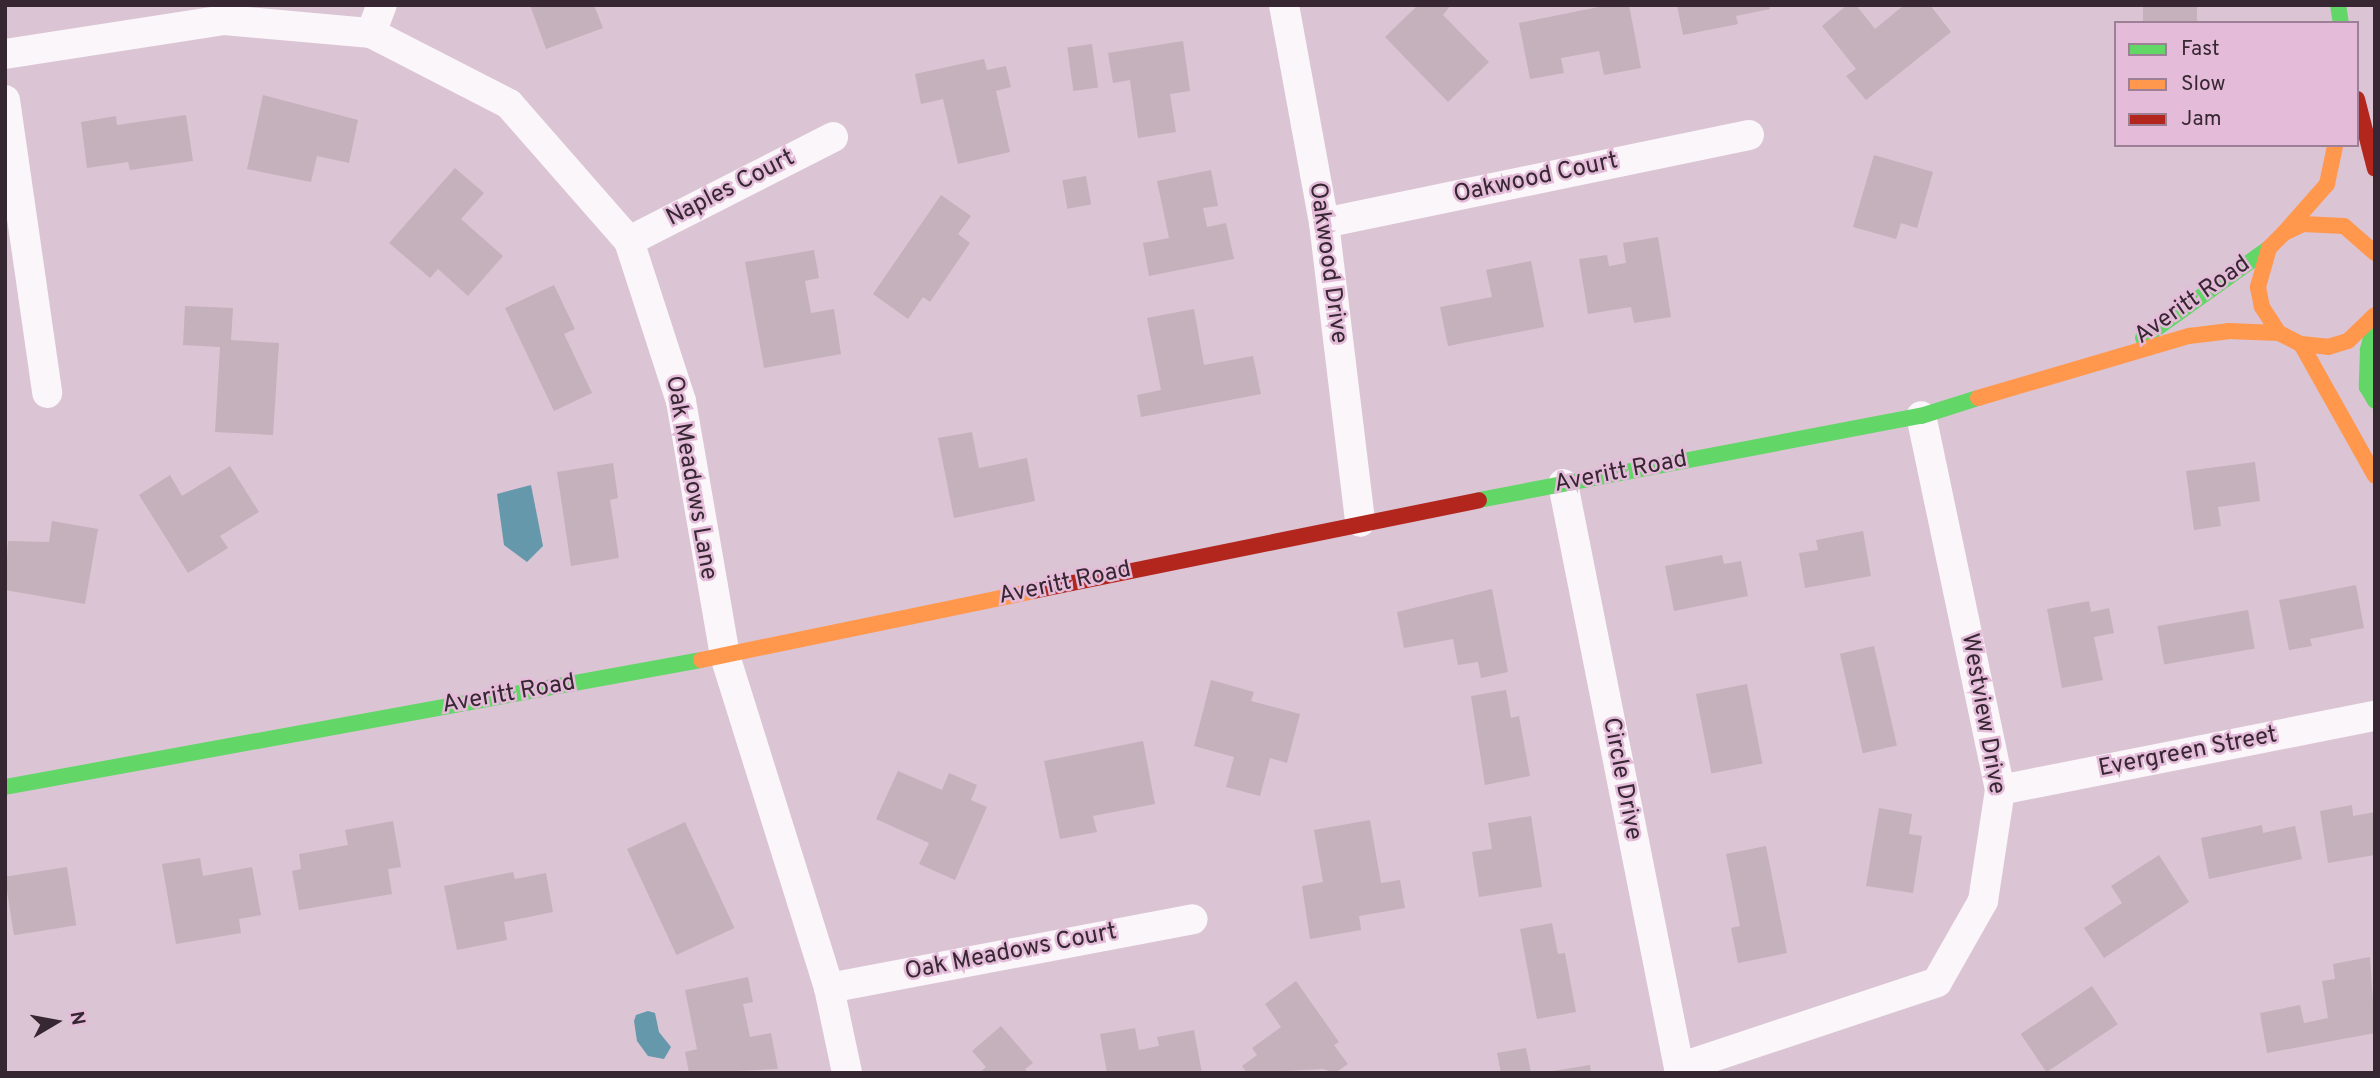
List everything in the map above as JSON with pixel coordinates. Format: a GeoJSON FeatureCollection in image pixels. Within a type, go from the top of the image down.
{"type":"FeatureCollection","features":[{"type":"Feature","properties":{"kind":"street"},"geometry":{"type":"LineString","coordinates":[[371,33],[382,5]]}},
{"type":"Feature","properties":{"kind":"street","name":"Oakwood Drive"},"geometry":{"type":"LineString","coordinates":[[1284,5],[1324,223],[1360,522]]}},
{"type":"Feature","properties":{"kind":"street","name":"Oak Meadows Lane"},"geometry":{"type":"LineString","coordinates":[[5,54],[224,19],[371,33],[509,104],[629,241],[681,401],[725,656],[829,988],[847,1073]]}},
{"type":"Feature","properties":{"kind":"street"},"geometry":{"type":"LineString","coordinates":[[5,100],[47,393]]}},
{"type":"Feature","properties":{"kind":"street"},"geometry":{"type":"LineString","coordinates":[[2359,107],[2375,169]]}},
{"type":"Feature","properties":{"kind":"street","name":"Oakwood Court"},"geometry":{"type":"LineString","coordinates":[[1324,223],[1749,135]]}},
{"type":"Feature","properties":{"kind":"street","name":"Naples Court"},"geometry":{"type":"LineString","coordinates":[[629,241],[833,137]]}},
{"type":"Feature","properties":{"kind":"street","name":"Averitt Road"},"geometry":{"type":"LineString","coordinates":[[2117,354],[2269,247],[2284,233],[2326,184],[2335,147]]}},
{"type":"Feature","properties":{"kind":"street"},"geometry":{"type":"LineString","coordinates":[[2284,233],[2323,221],[2344,226],[2375,253]]}},
{"type":"Feature","properties":{"kind":"street"},"geometry":{"type":"LineString","coordinates":[[2269,247],[2258,287],[2262,307],[2279,333],[2301,344],[2328,347],[2347,341],[2375,315]]}},
{"type":"Feature","properties":{"kind":"street"},"geometry":{"type":"LineString","coordinates":[[2375,323],[2368,350],[2367,387],[2375,401]]}},
{"type":"Feature","properties":{"kind":"street","name":"Averitt Road"},"geometry":{"type":"LineString","coordinates":[[5,787],[725,656],[1360,522],[1921,416],[2117,354],[2228,331],[2279,333]]}},
{"type":"Feature","properties":{"kind":"street"},"geometry":{"type":"LineString","coordinates":[[2301,344],[2375,476]]}},
{"type":"Feature","properties":{"kind":"street","name":"Westview Drive"},"geometry":{"type":"LineString","coordinates":[[1679,1070],[1937,982],[1983,901],[2000,790],[1921,416]]}},
{"type":"Feature","properties":{"kind":"street","name":"Circle Drive"},"geometry":{"type":"LineString","coordinates":[[1563,484],[1679,1070]]}},
{"type":"Feature","properties":{"kind":"street","name":"Evergreen Street"},"geometry":{"type":"LineString","coordinates":[[2000,790],[2375,716]]}},
{"type":"Feature","properties":{"kind":"street","name":"Oak Meadows Court"},"geometry":{"type":"LineString","coordinates":[[829,988],[1193,919]]}},
{"type":"Feature","properties":{"kind":"water"},"geometry":{"type":"Polygon","coordinates":[[[531,485],[543,546],[527,562],[504,545],[497,494],[531,485]]]}},
{"type":"Feature","properties":{"kind":"water"},"geometry":{"type":"Polygon","coordinates":[[[648,1011],[655,1013],[659,1032],[671,1047],[664,1059],[648,1056],[637,1041],[634,1021],[636,1015],[648,1011]]]}},
{"type":"Feature","properties":{"kind":"building"},"geometry":{"type":"Polygon","coordinates":[[[530,5],[594,5],[603,28],[546,49],[530,5]]]}},
{"type":"Feature","properties":{"kind":"building"},"geometry":{"type":"Polygon","coordinates":[[[1418,5],[1451,5],[1443,15],[1489,62],[1448,102],[1385,37],[1418,5]]]}},
{"type":"Feature","properties":{"kind":"building"},"geometry":{"type":"Polygon","coordinates":[[[1609,5],[1629,5],[1641,68],[1604,75],[1599,51],[1561,58],[1564,73],[1530,79],[1519,23],[1609,5]]]}},
{"type":"Feature","properties":{"kind":"building"},"geometry":{"type":"Polygon","coordinates":[[[1677,5],[1769,5],[1770,9],[1736,16],[1738,24],[1683,35],[1677,5]]]}},
{"type":"Feature","properties":{"kind":"building"},"geometry":{"type":"Polygon","coordinates":[[[1847,5],[1856,5],[1875,29],[1904,5],[1930,5],[1951,32],[1866,100],[1846,76],[1856,69],[1822,26],[1847,5]]]}},
{"type":"Feature","properties":{"kind":"building"},"geometry":{"type":"Polygon","coordinates":[[[2143,5],[2197,5],[2197,21],[2143,21],[2143,5]]]}},
{"type":"Feature","properties":{"kind":"building"},"geometry":{"type":"Polygon","coordinates":[[[1183,41],[1190,91],[1170,94],[1176,132],[1138,138],[1130,80],[1113,83],[1108,53],[1183,41]]]}},
{"type":"Feature","properties":{"kind":"building"},"geometry":{"type":"Polygon","coordinates":[[[1092,44],[1098,88],[1073,91],[1067,47],[1092,44]]]}},
{"type":"Feature","properties":{"kind":"building"},"geometry":{"type":"Polygon","coordinates":[[[984,59],[987,70],[1006,66],[1011,87],[996,91],[1010,152],[958,164],[943,99],[921,104],[915,74],[984,59]]]}},
{"type":"Feature","properties":{"kind":"building"},"geometry":{"type":"Polygon","coordinates":[[[263,95],[358,120],[349,163],[317,156],[311,182],[247,169],[263,95]]]}},
{"type":"Feature","properties":{"kind":"building"},"geometry":{"type":"Polygon","coordinates":[[[186,115],[193,161],[130,170],[128,162],[87,168],[81,122],[116,116],[117,125],[186,115]]]}},
{"type":"Feature","properties":{"kind":"building"},"geometry":{"type":"Polygon","coordinates":[[[1874,155],[1933,172],[1917,228],[1901,223],[1896,239],[1853,227],[1874,155]]]}},
{"type":"Feature","properties":{"kind":"building"},"geometry":{"type":"Polygon","coordinates":[[[455,168],[484,193],[461,219],[503,256],[468,296],[438,269],[430,278],[389,243],[455,168]]]}},
{"type":"Feature","properties":{"kind":"building"},"geometry":{"type":"Polygon","coordinates":[[[1211,170],[1218,206],[1203,208],[1207,227],[1226,223],[1234,259],[1149,276],[1143,243],[1169,238],[1157,181],[1211,170]]]}},
{"type":"Feature","properties":{"kind":"building"},"geometry":{"type":"Polygon","coordinates":[[[1086,176],[1091,205],[1067,209],[1062,180],[1086,176]]]}},
{"type":"Feature","properties":{"kind":"building"},"geometry":{"type":"Polygon","coordinates":[[[941,195],[971,216],[958,234],[970,243],[930,302],[923,297],[908,319],[873,294],[941,195]]]}},
{"type":"Feature","properties":{"kind":"building"},"geometry":{"type":"Polygon","coordinates":[[[1658,237],[1671,317],[1634,323],[1631,307],[1588,314],[1579,259],[1607,255],[1609,266],[1626,263],[1623,243],[1658,237]]]}},
{"type":"Feature","properties":{"kind":"building"},"geometry":{"type":"Polygon","coordinates":[[[814,250],[819,278],[805,281],[811,313],[834,309],[841,354],[764,368],[745,262],[814,250]]]}},
{"type":"Feature","properties":{"kind":"building"},"geometry":{"type":"Polygon","coordinates":[[[1531,261],[1544,327],[1448,346],[1440,307],[1492,297],[1486,270],[1531,261]]]}},
{"type":"Feature","properties":{"kind":"building"},"geometry":{"type":"Polygon","coordinates":[[[554,285],[575,329],[564,334],[592,393],[554,411],[505,308],[554,285]]]}},
{"type":"Feature","properties":{"kind":"building"},"geometry":{"type":"Polygon","coordinates":[[[185,306],[233,308],[231,340],[279,343],[273,435],[215,432],[220,347],[183,345],[185,306]]]}},
{"type":"Feature","properties":{"kind":"building"},"geometry":{"type":"Polygon","coordinates":[[[1194,309],[1204,365],[1253,356],[1261,394],[1141,417],[1137,395],[1161,390],[1147,318],[1194,309]]]}},
{"type":"Feature","properties":{"kind":"building"},"geometry":{"type":"Polygon","coordinates":[[[972,432],[979,468],[1027,458],[1035,501],[954,518],[938,438],[972,432]]]}},
{"type":"Feature","properties":{"kind":"building"},"geometry":{"type":"Polygon","coordinates":[[[2255,462],[2260,501],[2218,507],[2221,526],[2194,530],[2186,471],[2255,462]]]}},
{"type":"Feature","properties":{"kind":"building"},"geometry":{"type":"Polygon","coordinates":[[[613,463],[618,498],[610,500],[619,558],[571,566],[557,472],[613,463]]]}},
{"type":"Feature","properties":{"kind":"building"},"geometry":{"type":"Polygon","coordinates":[[[230,466],[259,512],[220,536],[228,548],[188,573],[139,495],[170,475],[182,496],[230,466]]]}},
{"type":"Feature","properties":{"kind":"building"},"geometry":{"type":"Polygon","coordinates":[[[52,521],[98,529],[85,604],[5,590],[8,541],[49,542],[52,521]]]}},
{"type":"Feature","properties":{"kind":"building"},"geometry":{"type":"Polygon","coordinates":[[[1863,531],[1871,576],[1805,588],[1799,553],[1818,550],[1816,540],[1863,531]]]}},
{"type":"Feature","properties":{"kind":"building"},"geometry":{"type":"Polygon","coordinates":[[[1722,555],[1724,564],[1741,561],[1748,596],[1674,611],[1665,566],[1722,555]]]}},
{"type":"Feature","properties":{"kind":"building"},"geometry":{"type":"Polygon","coordinates":[[[2356,585],[2364,628],[2310,639],[2312,646],[2289,650],[2279,600],[2356,585]]]}},
{"type":"Feature","properties":{"kind":"building"},"geometry":{"type":"Polygon","coordinates":[[[1492,589],[1508,672],[1481,678],[1478,662],[1458,665],[1453,639],[1404,648],[1397,612],[1492,589]]]}},
{"type":"Feature","properties":{"kind":"building"},"geometry":{"type":"Polygon","coordinates":[[[2089,601],[2091,612],[2109,608],[2114,633],[2094,637],[2103,680],[2062,688],[2047,609],[2089,601]]]}},
{"type":"Feature","properties":{"kind":"building"},"geometry":{"type":"Polygon","coordinates":[[[2248,610],[2255,648],[2164,664],[2157,626],[2248,610]]]}},
{"type":"Feature","properties":{"kind":"building"},"geometry":{"type":"Polygon","coordinates":[[[1874,646],[1897,745],[1863,753],[1840,654],[1874,646]]]}},
{"type":"Feature","properties":{"kind":"building"},"geometry":{"type":"Polygon","coordinates":[[[1211,680],[1254,692],[1251,701],[1300,714],[1287,763],[1270,758],[1260,796],[1226,787],[1234,757],[1194,746],[1211,680]]]}},
{"type":"Feature","properties":{"kind":"building"},"geometry":{"type":"Polygon","coordinates":[[[1747,684],[1762,764],[1711,773],[1696,694],[1747,684]]]}},
{"type":"Feature","properties":{"kind":"building"},"geometry":{"type":"Polygon","coordinates":[[[1506,690],[1511,718],[1519,716],[1530,776],[1485,785],[1471,696],[1506,690]]]}},
{"type":"Feature","properties":{"kind":"building"},"geometry":{"type":"Polygon","coordinates":[[[1143,741],[1155,804],[1093,816],[1097,832],[1060,839],[1044,761],[1143,741]]]}},
{"type":"Feature","properties":{"kind":"building"},"geometry":{"type":"Polygon","coordinates":[[[898,771],[942,790],[949,773],[977,785],[971,800],[987,807],[955,880],[919,864],[929,843],[876,819],[898,771]]]}},
{"type":"Feature","properties":{"kind":"building"},"geometry":{"type":"Polygon","coordinates":[[[2352,805],[2353,816],[2375,812],[2375,855],[2328,863],[2320,811],[2352,805]]]}},
{"type":"Feature","properties":{"kind":"building"},"geometry":{"type":"Polygon","coordinates":[[[1879,808],[1912,814],[1909,834],[1922,836],[1913,893],[1866,886],[1879,808]]]}},
{"type":"Feature","properties":{"kind":"building"},"geometry":{"type":"Polygon","coordinates":[[[1531,816],[1542,887],[1479,897],[1472,852],[1492,849],[1488,823],[1531,816]]]}},
{"type":"Feature","properties":{"kind":"building"},"geometry":{"type":"Polygon","coordinates":[[[1370,820],[1381,883],[1400,880],[1405,908],[1359,916],[1361,930],[1310,939],[1302,886],[1323,882],[1314,830],[1370,820]]]}},
{"type":"Feature","properties":{"kind":"building"},"geometry":{"type":"Polygon","coordinates":[[[393,821],[401,867],[388,869],[392,894],[299,910],[292,871],[301,869],[299,854],[348,845],[345,830],[393,821]]]}},
{"type":"Feature","properties":{"kind":"building"},"geometry":{"type":"Polygon","coordinates":[[[685,822],[734,928],[676,955],[627,849],[685,822]]]}},
{"type":"Feature","properties":{"kind":"building"},"geometry":{"type":"Polygon","coordinates":[[[2262,825],[2263,833],[2295,826],[2302,859],[2209,879],[2201,838],[2262,825]]]}},
{"type":"Feature","properties":{"kind":"building"},"geometry":{"type":"Polygon","coordinates":[[[1766,846],[1787,953],[1738,963],[1731,928],[1740,926],[1726,854],[1766,846]]]}},
{"type":"Feature","properties":{"kind":"building"},"geometry":{"type":"Polygon","coordinates":[[[2159,855],[2189,902],[2104,958],[2084,928],[2122,903],[2111,886],[2159,855]]]}},
{"type":"Feature","properties":{"kind":"building"},"geometry":{"type":"Polygon","coordinates":[[[200,858],[203,876],[252,867],[261,915],[239,919],[241,933],[176,944],[162,864],[200,858]]]}},
{"type":"Feature","properties":{"kind":"building"},"geometry":{"type":"Polygon","coordinates":[[[67,867],[76,925],[14,935],[5,877],[67,867]]]}},
{"type":"Feature","properties":{"kind":"building"},"geometry":{"type":"Polygon","coordinates":[[[513,872],[515,879],[546,873],[553,912],[504,922],[507,940],[457,950],[444,886],[513,872]]]}},
{"type":"Feature","properties":{"kind":"building"},"geometry":{"type":"Polygon","coordinates":[[[1552,923],[1558,954],[1565,953],[1576,1012],[1537,1019],[1520,929],[1552,923]]]}},
{"type":"Feature","properties":{"kind":"building"},"geometry":{"type":"Polygon","coordinates":[[[2370,957],[2375,1033],[2267,1053],[2260,1013],[2300,1005],[2304,1023],[2328,1018],[2322,981],[2335,979],[2333,964],[2370,957]]]}},
{"type":"Feature","properties":{"kind":"building"},"geometry":{"type":"Polygon","coordinates":[[[748,977],[753,1002],[743,1004],[750,1037],[771,1033],[778,1069],[689,1073],[685,1052],[697,1049],[685,990],[748,977]]]}},
{"type":"Feature","properties":{"kind":"building"},"geometry":{"type":"Polygon","coordinates":[[[1296,981],[1339,1042],[1334,1045],[1348,1064],[1335,1073],[1323,1069],[1247,1073],[1242,1066],[1257,1055],[1252,1048],[1281,1027],[1265,1004],[1296,981]]]}},
{"type":"Feature","properties":{"kind":"building"},"geometry":{"type":"Polygon","coordinates":[[[2092,986],[2118,1024],[2046,1072],[2021,1034],[2092,986]]]}},
{"type":"Feature","properties":{"kind":"building"},"geometry":{"type":"Polygon","coordinates":[[[1001,1026],[1033,1063],[1025,1069],[1028,1073],[979,1073],[986,1067],[972,1051],[1001,1026]]]}},
{"type":"Feature","properties":{"kind":"building"},"geometry":{"type":"Polygon","coordinates":[[[1135,1028],[1139,1050],[1159,1046],[1157,1037],[1194,1030],[1202,1073],[1107,1073],[1100,1034],[1135,1028]]]}},
{"type":"Feature","properties":{"kind":"building"},"geometry":{"type":"Polygon","coordinates":[[[1526,1048],[1531,1073],[1501,1073],[1497,1053],[1526,1048]]]}},
{"type":"Feature","properties":{"kind":"building"},"geometry":{"type":"Polygon","coordinates":[[[1590,1065],[1591,1073],[1553,1073],[1553,1071],[1590,1065]]]}},
{"type":"Feature","properties":{"kind":"traffic: fast"},"geometry":{"type":"LineString","coordinates":[[2338,5],[2341,21]]}},
{"type":"Feature","properties":{"kind":"traffic: fast"},"geometry":{"type":"LineString","coordinates":[[2143,338],[2269,248]]}},
{"type":"Feature","properties":{"kind":"traffic: fast"},"geometry":{"type":"LineString","coordinates":[[2375,323],[2368,350],[2367,387],[2375,401]]}},
{"type":"Feature","properties":{"kind":"traffic: fast"},"geometry":{"type":"LineString","coordinates":[[1479,500],[1921,416],[1978,398]]}},
{"type":"Feature","properties":{"kind":"traffic: fast"},"geometry":{"type":"LineString","coordinates":[[5,787],[701,660]]}},
{"type":"Feature","properties":{"kind":"traffic: slow"},"geometry":{"type":"LineString","coordinates":[[2284,233],[2327,184],[2335,147]]}},
{"type":"Feature","properties":{"kind":"traffic: slow"},"geometry":{"type":"LineString","coordinates":[[2375,253],[2344,226],[2303,224],[2284,233],[2269,248],[2258,287],[2262,307],[2279,333],[2301,344],[2328,347],[2348,341],[2375,315]]}},
{"type":"Feature","properties":{"kind":"traffic: slow"},"geometry":{"type":"LineString","coordinates":[[1978,398],[2189,336],[2228,331],[2279,333]]}},
{"type":"Feature","properties":{"kind":"traffic: slow"},"geometry":{"type":"LineString","coordinates":[[2301,344],[2375,476]]}},
{"type":"Feature","properties":{"kind":"traffic: slow"},"geometry":{"type":"LineString","coordinates":[[701,660],[1033,591]]}},
{"type":"Feature","properties":{"kind":"traffic: jam"},"geometry":{"type":"LineString","coordinates":[[2359,107],[2375,169]]}},
{"type":"Feature","properties":{"kind":"traffic: jam"},"geometry":{"type":"LineString","coordinates":[[1033,591],[1479,500]]}}]}
